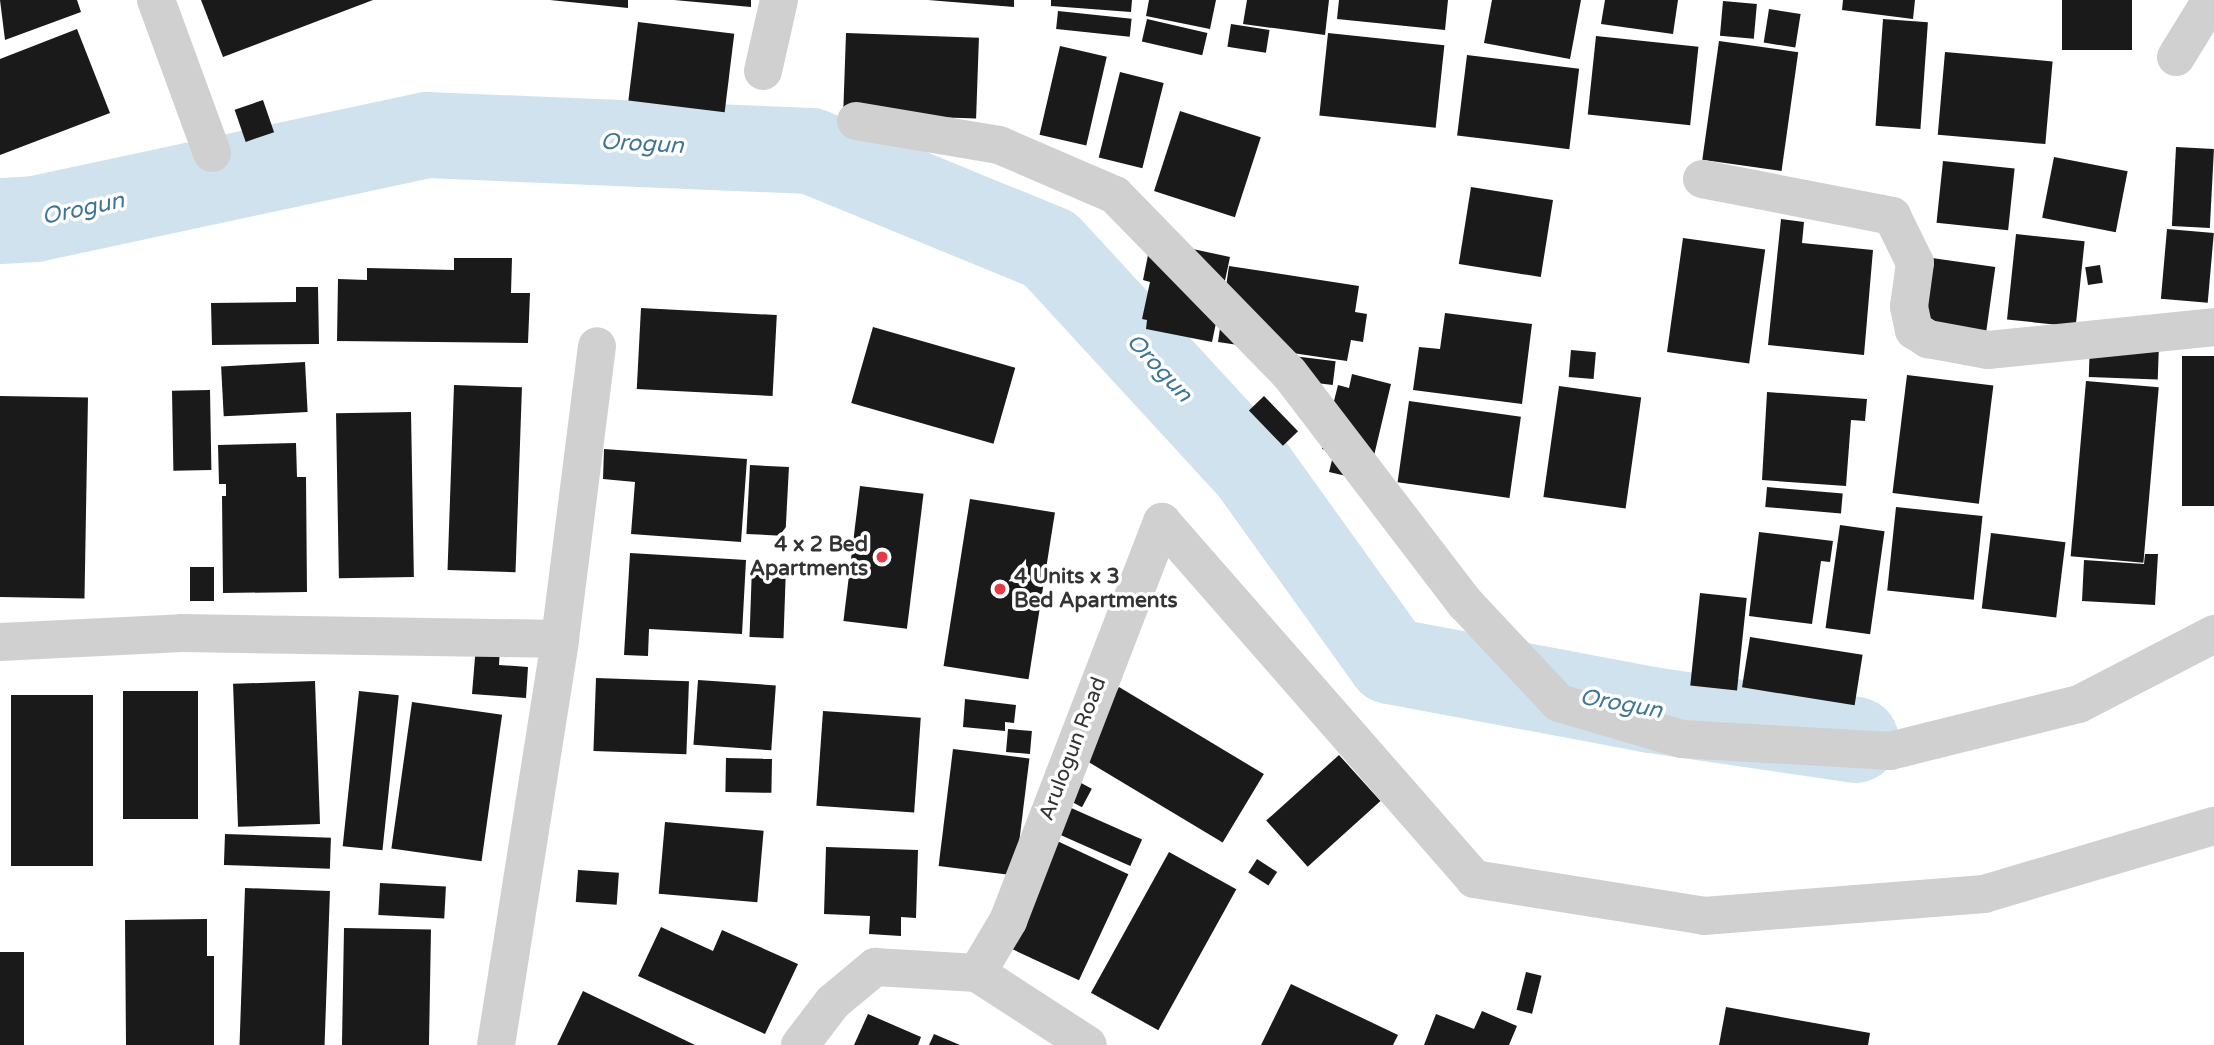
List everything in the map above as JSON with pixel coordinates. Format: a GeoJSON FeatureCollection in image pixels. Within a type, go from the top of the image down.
{"type":"FeatureCollection","features":[{"type":"Feature","properties":{"kind":"street"},"geometry":{"type":"LineString","coordinates":[[156,0],[212,153]]}},
{"type":"Feature","properties":{"kind":"street"},"geometry":{"type":"LineString","coordinates":[[764,71],[779,0]]}},
{"type":"Feature","properties":{"kind":"street"},"geometry":{"type":"LineString","coordinates":[[2176,57],[2211,0]]}},
{"type":"Feature","properties":{"kind":"street"},"geometry":{"type":"LineString","coordinates":[[856,121],[999,145],[1115,195],[1289,373],[1465,603],[1559,702],[1682,739],[1890,751],[2079,704],[2214,634]]}},
{"type":"Feature","properties":{"kind":"street"},"geometry":{"type":"LineString","coordinates":[[1702,179],[1892,216],[1914,263],[1909,307],[1914,330],[1928,339],[1988,350],[2214,327]]}},
{"type":"Feature","properties":{"kind":"street"},"geometry":{"type":"LineString","coordinates":[[496,1045],[560,639],[597,346]]}},
{"type":"Feature","properties":{"kind":"street","name":"Arulogun Road"},"geometry":{"type":"LineString","coordinates":[[977,974],[1008,921],[1163,522],[1474,879],[1704,916],[1984,894],[2214,825]]}},
{"type":"Feature","properties":{"kind":"street"},"geometry":{"type":"LineString","coordinates":[[0,642],[183,633],[560,639]]}},
{"type":"Feature","properties":{"kind":"street"},"geometry":{"type":"LineString","coordinates":[[800,1045],[833,1002],[875,967],[977,974],[1088,1045]]}},
{"type":"Feature","properties":{"kind":"building"},"geometry":{"type":"Polygon","coordinates":[[[0,0],[77,0],[81,12],[5,40],[0,0]]]}},
{"type":"Feature","properties":{"kind":"building"},"geometry":{"type":"Polygon","coordinates":[[[201,0],[373,0],[223,57],[201,0]]]}},
{"type":"Feature","properties":{"kind":"building"},"geometry":{"type":"Polygon","coordinates":[[[550,0],[628,0],[628,8],[550,0]]]}},
{"type":"Feature","properties":{"kind":"building"},"geometry":{"type":"Polygon","coordinates":[[[674,0],[751,0],[751,7],[674,0]]]}},
{"type":"Feature","properties":{"kind":"building"},"geometry":{"type":"Polygon","coordinates":[[[928,0],[1014,0],[1014,7],[928,0]]]}},
{"type":"Feature","properties":{"kind":"building"},"geometry":{"type":"Polygon","coordinates":[[[1051,0],[1132,0],[1131,12],[1051,6],[1051,0]]]}},
{"type":"Feature","properties":{"kind":"building"},"geometry":{"type":"Polygon","coordinates":[[[1149,0],[1216,0],[1210,29],[1146,16],[1149,0]]]}},
{"type":"Feature","properties":{"kind":"building"},"geometry":{"type":"Polygon","coordinates":[[[1247,0],[1329,0],[1325,35],[1243,24],[1247,0]]]}},
{"type":"Feature","properties":{"kind":"building"},"geometry":{"type":"Polygon","coordinates":[[[1339,0],[1448,0],[1445,30],[1337,19],[1339,0]]]}},
{"type":"Feature","properties":{"kind":"building"},"geometry":{"type":"Polygon","coordinates":[[[1492,0],[1581,0],[1570,59],[1484,43],[1492,0]]]}},
{"type":"Feature","properties":{"kind":"building"},"geometry":{"type":"Polygon","coordinates":[[[1605,0],[1678,0],[1673,34],[1601,24],[1605,0]]]}},
{"type":"Feature","properties":{"kind":"building"},"geometry":{"type":"Polygon","coordinates":[[[1843,0],[1915,0],[1913,19],[1842,10],[1843,0]]]}},
{"type":"Feature","properties":{"kind":"building"},"geometry":{"type":"Polygon","coordinates":[[[2062,0],[2132,0],[2132,50],[2062,50],[2062,0]]]}},
{"type":"Feature","properties":{"kind":"building"},"geometry":{"type":"Polygon","coordinates":[[[1723,1],[1757,4],[1754,39],[1720,36],[1723,1]]]}},
{"type":"Feature","properties":{"kind":"building"},"geometry":{"type":"Polygon","coordinates":[[[1769,9],[1801,14],[1795,48],[1764,43],[1769,9]]]}},
{"type":"Feature","properties":{"kind":"building"},"geometry":{"type":"Polygon","coordinates":[[[1058,11],[1132,19],[1130,37],[1056,29],[1058,11]]]}},
{"type":"Feature","properties":{"kind":"building"},"geometry":{"type":"Polygon","coordinates":[[[1147,19],[1207,33],[1202,55],[1142,41],[1147,19]]]}},
{"type":"Feature","properties":{"kind":"building"},"geometry":{"type":"Polygon","coordinates":[[[1883,19],[1928,22],[1920,129],[1876,126],[1883,19]]]}},
{"type":"Feature","properties":{"kind":"building"},"geometry":{"type":"Polygon","coordinates":[[[638,22],[734,34],[725,112],[628,100],[638,22]]]}},
{"type":"Feature","properties":{"kind":"building"},"geometry":{"type":"Polygon","coordinates":[[[1231,24],[1270,30],[1266,53],[1227,47],[1231,24]]]}},
{"type":"Feature","properties":{"kind":"building"},"geometry":{"type":"Polygon","coordinates":[[[77,29],[110,113],[0,155],[0,59],[77,29]]]}},
{"type":"Feature","properties":{"kind":"building"},"geometry":{"type":"Polygon","coordinates":[[[846,33],[979,38],[976,119],[843,114],[846,33]]]}},
{"type":"Feature","properties":{"kind":"building"},"geometry":{"type":"Polygon","coordinates":[[[1328,33],[1444,45],[1436,128],[1319,116],[1328,33]]]}},
{"type":"Feature","properties":{"kind":"building"},"geometry":{"type":"Polygon","coordinates":[[[1596,36],[1698,47],[1690,125],[1588,115],[1596,36]]]}},
{"type":"Feature","properties":{"kind":"building"},"geometry":{"type":"Polygon","coordinates":[[[1719,41],[1798,52],[1782,171],[1702,160],[1719,41]]]}},
{"type":"Feature","properties":{"kind":"building"},"geometry":{"type":"Polygon","coordinates":[[[1060,46],[1107,57],[1086,145],[1040,135],[1060,46]]]}},
{"type":"Feature","properties":{"kind":"building"},"geometry":{"type":"Polygon","coordinates":[[[1945,52],[2053,61],[2045,144],[1938,135],[1945,52]]]}},
{"type":"Feature","properties":{"kind":"building"},"geometry":{"type":"Polygon","coordinates":[[[1467,55],[1579,69],[1569,149],[1457,135],[1467,55]]]}},
{"type":"Feature","properties":{"kind":"building"},"geometry":{"type":"Polygon","coordinates":[[[1120,72],[1164,83],[1142,168],[1099,157],[1120,72]]]}},
{"type":"Feature","properties":{"kind":"building"},"geometry":{"type":"Polygon","coordinates":[[[263,100],[274,132],[246,142],[235,110],[263,100]]]}},
{"type":"Feature","properties":{"kind":"building"},"geometry":{"type":"Polygon","coordinates":[[[1180,111],[1261,137],[1235,217],[1154,191],[1180,111]]]}},
{"type":"Feature","properties":{"kind":"building"},"geometry":{"type":"Polygon","coordinates":[[[2176,147],[2214,149],[2210,228],[2172,226],[2176,147]]]}},
{"type":"Feature","properties":{"kind":"building"},"geometry":{"type":"Polygon","coordinates":[[[2054,157],[2128,171],[2116,232],[2042,218],[2054,157]]]}},
{"type":"Feature","properties":{"kind":"building"},"geometry":{"type":"Polygon","coordinates":[[[1943,161],[2015,169],[2008,230],[1937,223],[1943,161]]]}},
{"type":"Feature","properties":{"kind":"building"},"geometry":{"type":"Polygon","coordinates":[[[1471,187],[1553,200],[1541,277],[1459,264],[1471,187]]]}},
{"type":"Feature","properties":{"kind":"building"},"geometry":{"type":"Polygon","coordinates":[[[1781,219],[1804,222],[1802,243],[1873,250],[1864,355],[1768,345],[1781,219]]]}},
{"type":"Feature","properties":{"kind":"building"},"geometry":{"type":"Polygon","coordinates":[[[2167,229],[2214,233],[2208,303],[2161,299],[2167,229]]]}},
{"type":"Feature","properties":{"kind":"building"},"geometry":{"type":"Polygon","coordinates":[[[2016,234],[2085,241],[2076,327],[2007,320],[2016,234]]]}},
{"type":"Feature","properties":{"kind":"building"},"geometry":{"type":"Polygon","coordinates":[[[1683,238],[1765,250],[1749,363],[1667,352],[1683,238]]]}},
{"type":"Feature","properties":{"kind":"building"},"geometry":{"type":"Polygon","coordinates":[[[1151,240],[1230,257],[1212,342],[1146,329],[1147,320],[1142,319],[1150,282],[1143,280],[1151,240]]]}},
{"type":"Feature","properties":{"kind":"building"},"geometry":{"type":"Polygon","coordinates":[[[1925,257],[1995,267],[1986,336],[1915,326],[1925,257]]]}},
{"type":"Feature","properties":{"kind":"building"},"geometry":{"type":"Polygon","coordinates":[[[454,258],[512,258],[511,293],[530,293],[528,343],[337,341],[338,279],[367,280],[367,268],[454,270],[454,258]]]}},
{"type":"Feature","properties":{"kind":"building"},"geometry":{"type":"Polygon","coordinates":[[[2100,265],[2103,283],[2088,285],[2085,267],[2100,265]]]}},
{"type":"Feature","properties":{"kind":"building"},"geometry":{"type":"Polygon","coordinates":[[[1229,266],[1359,286],[1355,312],[1367,314],[1363,342],[1351,340],[1347,361],[1218,342],[1229,266]]]}},
{"type":"Feature","properties":{"kind":"building"},"geometry":{"type":"Polygon","coordinates":[[[296,287],[318,287],[319,344],[212,345],[211,303],[296,302],[296,287]]]}},
{"type":"Feature","properties":{"kind":"building"},"geometry":{"type":"Polygon","coordinates":[[[641,308],[777,315],[773,396],[637,389],[641,308]]]}},
{"type":"Feature","properties":{"kind":"building"},"geometry":{"type":"Polygon","coordinates":[[[1445,313],[1532,324],[1522,404],[1413,390],[1419,347],[1440,349],[1445,313]]]}},
{"type":"Feature","properties":{"kind":"building"},"geometry":{"type":"Polygon","coordinates":[[[873,327],[1015,368],[993,444],[851,403],[873,327]]]}},
{"type":"Feature","properties":{"kind":"building"},"geometry":{"type":"Polygon","coordinates":[[[2090,342],[2159,344],[2158,379],[2089,377],[2090,342]]]}},
{"type":"Feature","properties":{"kind":"building"},"geometry":{"type":"Polygon","coordinates":[[[1571,350],[1596,352],[1594,379],[1569,377],[1571,350]]]}},
{"type":"Feature","properties":{"kind":"building"},"geometry":{"type":"Polygon","coordinates":[[[1285,355],[1336,361],[1333,385],[1282,379],[1285,355]]]}},
{"type":"Feature","properties":{"kind":"building"},"geometry":{"type":"Polygon","coordinates":[[[2182,356],[2214,356],[2214,506],[2182,506],[2182,356]]]}},
{"type":"Feature","properties":{"kind":"building"},"geometry":{"type":"Polygon","coordinates":[[[305,362],[308,412],[224,416],[221,366],[305,362]]]}},
{"type":"Feature","properties":{"kind":"building"},"geometry":{"type":"Polygon","coordinates":[[[1352,374],[1391,384],[1368,481],[1329,472],[1334,452],[1322,449],[1338,385],[1349,388],[1352,374]]]}},
{"type":"Feature","properties":{"kind":"building"},"geometry":{"type":"Polygon","coordinates":[[[1907,375],[1993,386],[1979,504],[1892,493],[1907,375]]]}},
{"type":"Feature","properties":{"kind":"building"},"geometry":{"type":"Polygon","coordinates":[[[2086,381],[2159,387],[2143,563],[2071,556],[2086,381]]]}},
{"type":"Feature","properties":{"kind":"building"},"geometry":{"type":"Polygon","coordinates":[[[454,385],[522,387],[516,572],[448,570],[454,385]]]}},
{"type":"Feature","properties":{"kind":"building"},"geometry":{"type":"Polygon","coordinates":[[[1559,386],[1641,398],[1626,508],[1543,497],[1559,386]]]}},
{"type":"Feature","properties":{"kind":"building"},"geometry":{"type":"Polygon","coordinates":[[[210,390],[211,470],[173,471],[172,391],[210,390]]]}},
{"type":"Feature","properties":{"kind":"building"},"geometry":{"type":"Polygon","coordinates":[[[1767,392],[1867,399],[1865,421],[1851,420],[1846,486],[1762,480],[1767,392]]]}},
{"type":"Feature","properties":{"kind":"building"},"geometry":{"type":"Polygon","coordinates":[[[0,396],[88,398],[84,599],[0,597],[0,396]]]}},
{"type":"Feature","properties":{"kind":"building"},"geometry":{"type":"Polygon","coordinates":[[[1264,396],[1298,431],[1283,446],[1249,411],[1264,396]]]}},
{"type":"Feature","properties":{"kind":"building"},"geometry":{"type":"Polygon","coordinates":[[[1409,401],[1521,417],[1509,498],[1398,482],[1409,401]]]}},
{"type":"Feature","properties":{"kind":"building"},"geometry":{"type":"Polygon","coordinates":[[[411,412],[414,577],[339,578],[336,413],[411,412]]]}},
{"type":"Feature","properties":{"kind":"building"},"geometry":{"type":"Polygon","coordinates":[[[296,443],[297,477],[306,477],[307,592],[223,593],[222,496],[226,496],[226,484],[219,484],[218,445],[296,443]]]}},
{"type":"Feature","properties":{"kind":"building"},"geometry":{"type":"Polygon","coordinates":[[[604,449],[747,459],[741,542],[631,534],[635,482],[603,479],[604,449]]]}},
{"type":"Feature","properties":{"kind":"building"},"geometry":{"type":"Polygon","coordinates":[[[750,465],[789,467],[785,536],[746,534],[750,465]]]}},
{"type":"Feature","properties":{"kind":"building","name":"4 x 2 Bed Apartments"},"geometry":{"type":"Polygon","coordinates":[[[860,486],[924,494],[907,629],[843,621],[860,486]]]}},
{"type":"Feature","properties":{"kind":"building"},"geometry":{"type":"Polygon","coordinates":[[[1767,487],[1843,494],[1841,514],[1765,507],[1767,487]]]}},
{"type":"Feature","properties":{"kind":"building","name":"4 Units x 3 Bed Apartments"},"geometry":{"type":"Polygon","coordinates":[[[970,499],[1055,512],[1029,679],[944,666],[970,499]]]}},
{"type":"Feature","properties":{"kind":"building"},"geometry":{"type":"Polygon","coordinates":[[[1896,507],[1983,516],[1974,600],[1887,591],[1896,507]]]}},
{"type":"Feature","properties":{"kind":"building"},"geometry":{"type":"Polygon","coordinates":[[[1840,525],[1885,531],[1870,634],[1826,628],[1840,525]]]}},
{"type":"Feature","properties":{"kind":"building"},"geometry":{"type":"Polygon","coordinates":[[[1759,532],[1833,541],[1830,562],[1821,561],[1812,624],[1749,616],[1759,532]]]}},
{"type":"Feature","properties":{"kind":"building"},"geometry":{"type":"Polygon","coordinates":[[[1991,533],[2065,542],[2056,618],[1982,608],[1991,533]]]}},
{"type":"Feature","properties":{"kind":"building"},"geometry":{"type":"Polygon","coordinates":[[[630,553],[746,560],[742,634],[649,629],[648,656],[624,655],[630,553]]]}},
{"type":"Feature","properties":{"kind":"building"},"geometry":{"type":"Polygon","coordinates":[[[2145,554],[2158,554],[2155,605],[2082,601],[2084,560],[2144,564],[2145,554]]]}},
{"type":"Feature","properties":{"kind":"building"},"geometry":{"type":"Polygon","coordinates":[[[752,566],[786,567],[784,638],[750,637],[752,566]]]}},
{"type":"Feature","properties":{"kind":"building"},"geometry":{"type":"Polygon","coordinates":[[[190,567],[214,567],[214,601],[190,601],[190,567]]]}},
{"type":"Feature","properties":{"kind":"building"},"geometry":{"type":"Polygon","coordinates":[[[1700,593],[1747,598],[1737,690],[1690,685],[1700,593]]]}},
{"type":"Feature","properties":{"kind":"building"},"geometry":{"type":"Polygon","coordinates":[[[1750,637],[1863,655],[1855,705],[1742,687],[1750,637]]]}},
{"type":"Feature","properties":{"kind":"building"},"geometry":{"type":"Polygon","coordinates":[[[476,645],[500,647],[499,665],[528,667],[526,698],[472,694],[476,645]]]}},
{"type":"Feature","properties":{"kind":"building"},"geometry":{"type":"Polygon","coordinates":[[[596,678],[689,681],[686,754],[593,751],[596,678]]]}},
{"type":"Feature","properties":{"kind":"building"},"geometry":{"type":"Polygon","coordinates":[[[698,680],[776,685],[771,750],[693,745],[698,680]]]}},
{"type":"Feature","properties":{"kind":"building"},"geometry":{"type":"Polygon","coordinates":[[[315,681],[320,824],[238,827],[233,684],[315,681]]]}},
{"type":"Feature","properties":{"kind":"building"},"geometry":{"type":"Polygon","coordinates":[[[1119,687],[1264,774],[1223,843],[1078,756],[1119,687]]]}},
{"type":"Feature","properties":{"kind":"building"},"geometry":{"type":"Polygon","coordinates":[[[123,691],[198,691],[198,819],[123,819],[123,691]]]}},
{"type":"Feature","properties":{"kind":"building"},"geometry":{"type":"Polygon","coordinates":[[[359,691],[399,695],[382,850],[343,846],[359,691]]]}},
{"type":"Feature","properties":{"kind":"building"},"geometry":{"type":"Polygon","coordinates":[[[11,695],[93,695],[93,866],[11,866],[11,695]]]}},
{"type":"Feature","properties":{"kind":"building"},"geometry":{"type":"Polygon","coordinates":[[[965,699],[1016,705],[1014,723],[1005,722],[1005,731],[963,727],[965,699]]]}},
{"type":"Feature","properties":{"kind":"building"},"geometry":{"type":"Polygon","coordinates":[[[412,702],[502,715],[482,861],[391,849],[412,702]]]}},
{"type":"Feature","properties":{"kind":"building"},"geometry":{"type":"Polygon","coordinates":[[[823,711],[921,718],[914,813],[816,806],[823,711]]]}},
{"type":"Feature","properties":{"kind":"building"},"geometry":{"type":"Polygon","coordinates":[[[1008,729],[1032,731],[1030,754],[1006,752],[1008,729]]]}},
{"type":"Feature","properties":{"kind":"building"},"geometry":{"type":"Polygon","coordinates":[[[953,749],[1029,758],[1015,876],[939,866],[953,749]]]}},
{"type":"Feature","properties":{"kind":"building"},"geometry":{"type":"Polygon","coordinates":[[[1339,755],[1380,801],[1308,867],[1266,821],[1339,755]]]}},
{"type":"Feature","properties":{"kind":"building"},"geometry":{"type":"Polygon","coordinates":[[[726,758],[772,759],[771,793],[725,792],[726,758]]]}},
{"type":"Feature","properties":{"kind":"building"},"geometry":{"type":"Polygon","coordinates":[[[1068,776],[1092,789],[1082,807],[1058,795],[1068,776]]]}},
{"type":"Feature","properties":{"kind":"building"},"geometry":{"type":"Polygon","coordinates":[[[1069,807],[1142,840],[1130,866],[1057,833],[1069,807]]]}},
{"type":"Feature","properties":{"kind":"building"},"geometry":{"type":"Polygon","coordinates":[[[665,822],[764,831],[757,902],[659,894],[665,822]]]}},
{"type":"Feature","properties":{"kind":"building"},"geometry":{"type":"Polygon","coordinates":[[[225,834],[331,838],[330,869],[224,865],[225,834]]]}},
{"type":"Feature","properties":{"kind":"building"},"geometry":{"type":"Polygon","coordinates":[[[1055,840],[1128,874],[1079,980],[1006,946],[1055,840]]]}},
{"type":"Feature","properties":{"kind":"building"},"geometry":{"type":"Polygon","coordinates":[[[826,847],[918,850],[916,918],[901,917],[901,936],[869,934],[870,916],[824,914],[826,847]]]}},
{"type":"Feature","properties":{"kind":"building"},"geometry":{"type":"Polygon","coordinates":[[[1169,852],[1236,889],[1158,1030],[1091,993],[1169,852]]]}},
{"type":"Feature","properties":{"kind":"building"},"geometry":{"type":"Polygon","coordinates":[[[1257,859],[1277,872],[1268,885],[1248,872],[1257,859]]]}},
{"type":"Feature","properties":{"kind":"building"},"geometry":{"type":"Polygon","coordinates":[[[578,870],[619,873],[617,905],[576,902],[578,870]]]}},
{"type":"Feature","properties":{"kind":"building"},"geometry":{"type":"Polygon","coordinates":[[[380,883],[446,886],[444,918],[378,915],[380,883]]]}},
{"type":"Feature","properties":{"kind":"building"},"geometry":{"type":"Polygon","coordinates":[[[245,888],[330,891],[325,1045],[240,1045],[245,888]]]}},
{"type":"Feature","properties":{"kind":"building"},"geometry":{"type":"Polygon","coordinates":[[[207,919],[207,956],[214,956],[214,1045],[126,1045],[125,920],[207,919]]]}},
{"type":"Feature","properties":{"kind":"building"},"geometry":{"type":"Polygon","coordinates":[[[661,927],[713,951],[722,930],[798,964],[765,1034],[638,976],[661,927]]]}},
{"type":"Feature","properties":{"kind":"building"},"geometry":{"type":"Polygon","coordinates":[[[344,928],[431,930],[429,1045],[342,1045],[344,928]]]}},
{"type":"Feature","properties":{"kind":"building"},"geometry":{"type":"Polygon","coordinates":[[[0,952],[24,952],[24,1045],[0,1045],[0,952]]]}},
{"type":"Feature","properties":{"kind":"building"},"geometry":{"type":"Polygon","coordinates":[[[1526,972],[1542,976],[1532,1014],[1517,1010],[1526,972]]]}},
{"type":"Feature","properties":{"kind":"building"},"geometry":{"type":"Polygon","coordinates":[[[1291,984],[1398,1035],[1393,1045],[1261,1045],[1291,984]]]}},
{"type":"Feature","properties":{"kind":"building"},"geometry":{"type":"Polygon","coordinates":[[[583,991],[695,1045],[557,1045],[583,991]]]}},
{"type":"Feature","properties":{"kind":"building"},"geometry":{"type":"Polygon","coordinates":[[[1726,1007],[1870,1033],[1868,1045],[1719,1045],[1726,1007]]]}},
{"type":"Feature","properties":{"kind":"building"},"geometry":{"type":"Polygon","coordinates":[[[1482,1011],[1517,1026],[1509,1045],[1424,1045],[1436,1014],[1474,1029],[1482,1011]]]}},
{"type":"Feature","properties":{"kind":"building"},"geometry":{"type":"Polygon","coordinates":[[[868,1014],[921,1037],[918,1045],[854,1045],[868,1014]]]}},
{"type":"Feature","properties":{"kind":"building"},"geometry":{"type":"Polygon","coordinates":[[[934,1034],[960,1045],[929,1045],[934,1034]]]}},
{"type":"Feature","properties":{"kind":"waterway","name":"Orogun"},"geometry":{"type":"LineString","coordinates":[[0,221],[35,219],[427,135],[811,151],[1050,249],[1253,470],[1390,661],[1651,710],[1856,740]]}},
{"type":"Feature","properties":{"kind":"place","name":"4 x 2 Bed Apartments"},"geometry":{"type":"Point","coordinates":[882,557]}},
{"type":"Feature","properties":{"kind":"place","name":"4 Units x 3 Bed Apartments"},"geometry":{"type":"Point","coordinates":[1000,589]}}]}
